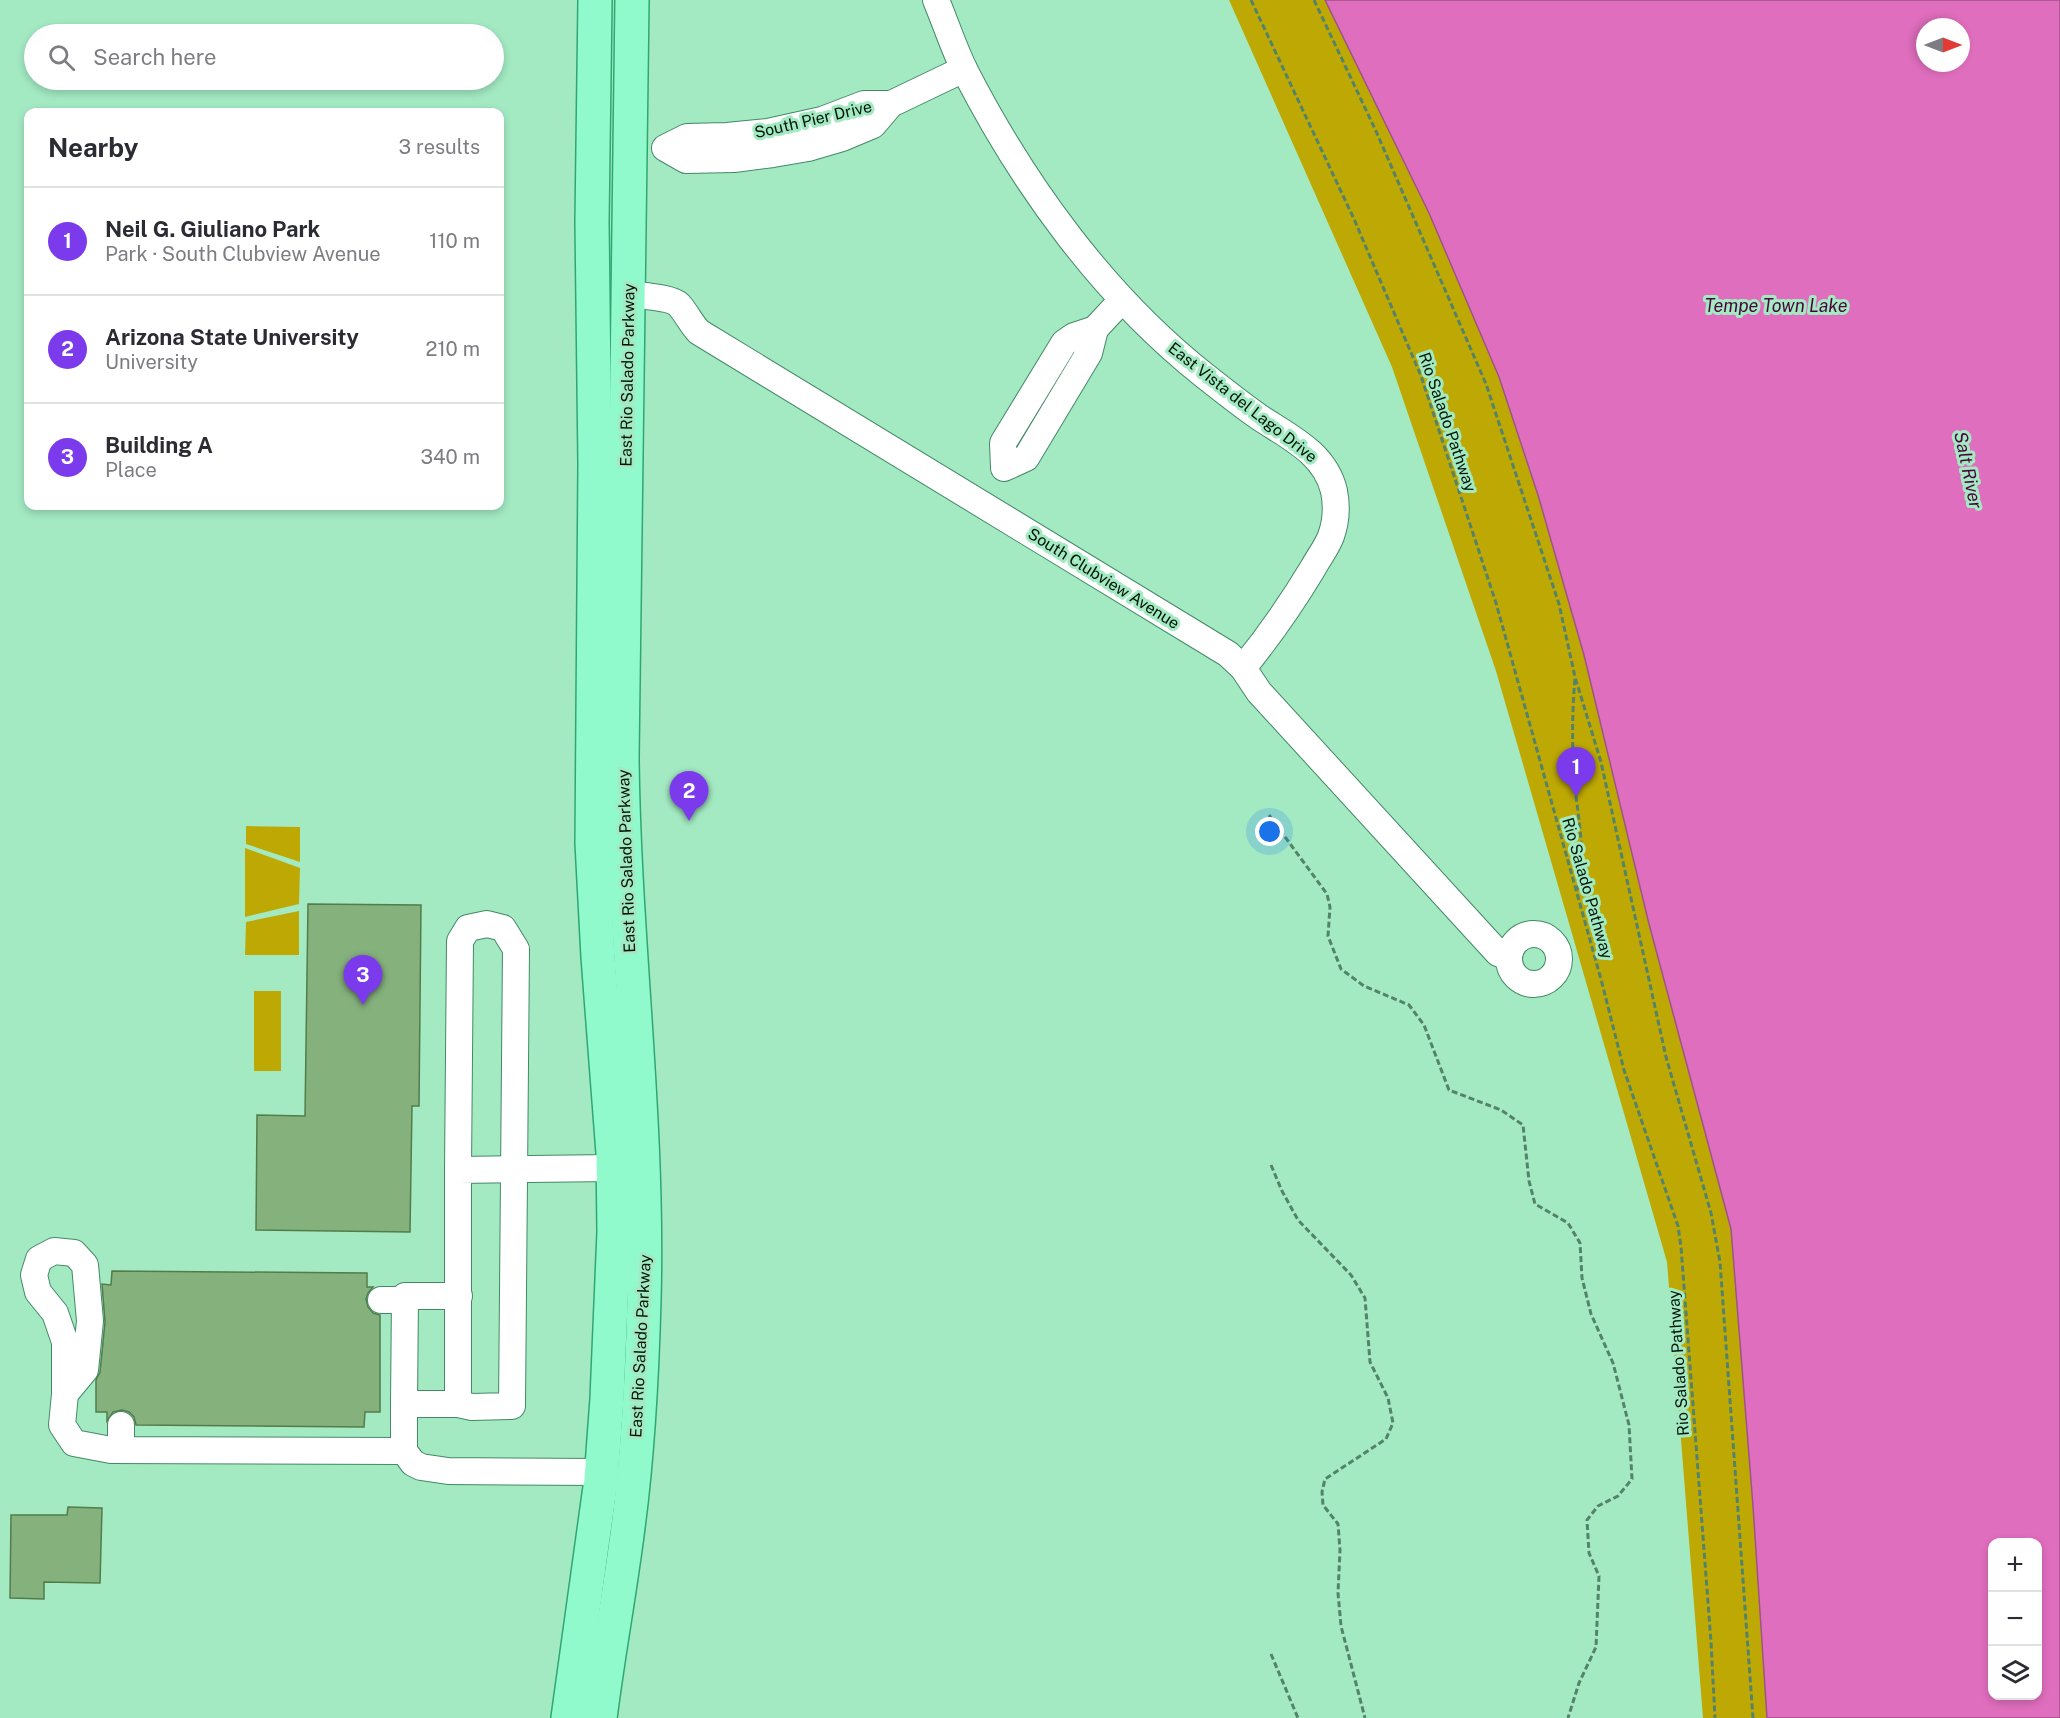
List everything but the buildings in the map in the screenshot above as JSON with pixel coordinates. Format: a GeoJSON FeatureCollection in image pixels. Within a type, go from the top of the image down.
{"type":"FeatureCollection","features":[{"type":"Feature","properties":{"kind":"main road","name":"East Rio Salado Parkway"},"geometry":{"type":"LineString","coordinates":[[568,1718],[601,1472],[612,1305],[613,1168],[591,843],[595,464],[592,245],[595,0]]}},
{"type":"Feature","properties":{"kind":"main road","name":"East Rio Salado Parkway"},"geometry":{"type":"LineString","coordinates":[[600,1718],[628,1525],[639,1400],[644,1300],[644,1151],[623,841],[622,758],[633,0]]}},
{"type":"Feature","properties":{"kind":"street","name":"East Vista del Lago Drive"},"geometry":{"type":"LineString","coordinates":[[936,0],[964,69],[1004,142],[1042,199],[1122,300],[1203,374],[1257,416],[1314,455],[1331,482],[1336,515],[1329,541],[1269,637],[1243,668]]}},
{"type":"Feature","properties":{"kind":"street","name":"South Pier Drive"},"geometry":{"type":"LineString","coordinates":[[594,145],[665,148],[687,137],[768,132],[822,120],[864,104],[891,104],[964,69]]}},
{"type":"Feature","properties":{"kind":"street","name":"South Clubview Avenue"},"geometry":{"type":"LineString","coordinates":[[628,294],[668,300],[678,304],[691,325],[699,332],[1227,654],[1243,668],[1259,692],[1498,953],[1509,957]]}},
{"type":"Feature","properties":{"kind":"street"},"geometry":{"type":"LineString","coordinates":[[982,503],[1004,468],[1026,458],[1089,353],[1095,329],[1122,300]]}},
{"type":"Feature","properties":{"kind":"street"},"geometry":{"type":"LineString","coordinates":[[404,1404],[512,1406],[516,949],[504,928],[487,924],[468,928],[460,941],[458,1404]]}},
{"type":"Feature","properties":{"kind":"street"},"geometry":{"type":"LineString","coordinates":[[458,1170],[613,1168]]}},
{"type":"Feature","properties":{"kind":"street"},"geometry":{"type":"LineString","coordinates":[[64,1394],[85,1370],[90,1321],[85,1265],[74,1253],[54,1251],[39,1259],[34,1275],[38,1292],[55,1313],[65,1342],[62,1425],[74,1443],[111,1450],[121,1438],[404,1451]]}},
{"type":"Feature","properties":{"kind":"street"},"geometry":{"type":"LineString","coordinates":[[459,1296],[405,1296],[393,1300],[404,1404],[404,1451],[413,1463],[421,1467],[448,1471],[601,1472]]}},
{"type":"Feature","properties":{"kind":"path","name":"Rio Salado Pathway"},"geometry":{"type":"LineString","coordinates":[[1251,0],[1353,219],[1421,376],[1497,603],[1624,1070],[1678,1226],[1711,1630],[1715,1718]]}},
{"type":"Feature","properties":{"kind":"path"},"geometry":{"type":"LineString","coordinates":[[1314,0],[1375,129],[1486,384],[1559,604],[1575,677],[1601,762],[1666,1057],[1711,1213],[1720,1262],[1753,1718]]}},
{"type":"Feature","properties":{"kind":"path"},"geometry":{"type":"LineString","coordinates":[[1575,677],[1572,709],[1574,777],[1581,852],[1581,877],[1576,893]]}},
{"type":"Feature","properties":{"kind":"path"},"geometry":{"type":"LineString","coordinates":[[1269,815],[1327,894],[1330,907],[1328,936],[1341,969],[1364,986],[1409,1005],[1424,1025],[1449,1090],[1501,1110],[1523,1125],[1529,1181],[1535,1204],[1568,1223],[1580,1243],[1582,1278],[1591,1314],[1613,1363],[1629,1425],[1632,1479],[1618,1496],[1598,1506],[1587,1520],[1589,1553],[1599,1576],[1596,1647],[1579,1683],[1568,1718]]}},
{"type":"Feature","properties":{"kind":"path"},"geometry":{"type":"LineString","coordinates":[[1271,1165],[1298,1220],[1351,1275],[1365,1298],[1370,1362],[1388,1398],[1393,1423],[1386,1439],[1325,1479],[1322,1492],[1323,1505],[1338,1524],[1340,1550],[1338,1593],[1341,1626],[1365,1718]]}},
{"type":"Feature","properties":{"kind":"path"},"geometry":{"type":"LineString","coordinates":[[1271,1654],[1298,1718]]}},
{"type":"Feature","properties":{"kind":"shaded area"},"geometry":{"type":"Polygon","coordinates":[[[1229,0],[1325,0],[1429,213],[1499,377],[1538,495],[1584,655],[1649,924],[1731,1229],[1767,1718],[1703,1718],[1667,1262],[1496,671],[1392,367],[1229,0]]]}},
{"type":"Feature","properties":{"kind":"shaded area"},"geometry":{"type":"Polygon","coordinates":[[[246,826],[300,827],[300,862],[246,844],[246,826]]]}},
{"type":"Feature","properties":{"kind":"shaded area"},"geometry":{"type":"Polygon","coordinates":[[[245,848],[300,868],[299,904],[245,917],[245,848]]]}},
{"type":"Feature","properties":{"kind":"shaded area"},"geometry":{"type":"Polygon","coordinates":[[[299,911],[299,955],[245,955],[246,922],[299,911]]]}},
{"type":"Feature","properties":{"kind":"shaded area"},"geometry":{"type":"Polygon","coordinates":[[[254,991],[281,991],[281,1071],[254,1071],[254,991]]]}},
{"type":"Feature","properties":{"kind":"water","name":"Tempe Town Lake"},"geometry":{"type":"Polygon","coordinates":[[[1325,0],[2060,0],[2060,1718],[1767,1718],[1731,1229],[1649,924],[1584,655],[1538,495],[1499,377],[1429,213],[1325,0]]]}},
{"type":"Feature","properties":{"kind":"place","name":"Neil G. Giuliano Park"},"geometry":{"type":"Point","coordinates":[1576,797]}},
{"type":"Feature","properties":{"kind":"place","name":"Arizona State University"},"geometry":{"type":"Point","coordinates":[689,821]}},
{"type":"Feature","properties":{"kind":"place","name":"Building A"},"geometry":{"type":"Point","coordinates":[363,1005]}},
{"type":"Feature","properties":{"kind":"water label","name":"Salt River"},"geometry":{"type":"Point","coordinates":[1968,470]}}]}
